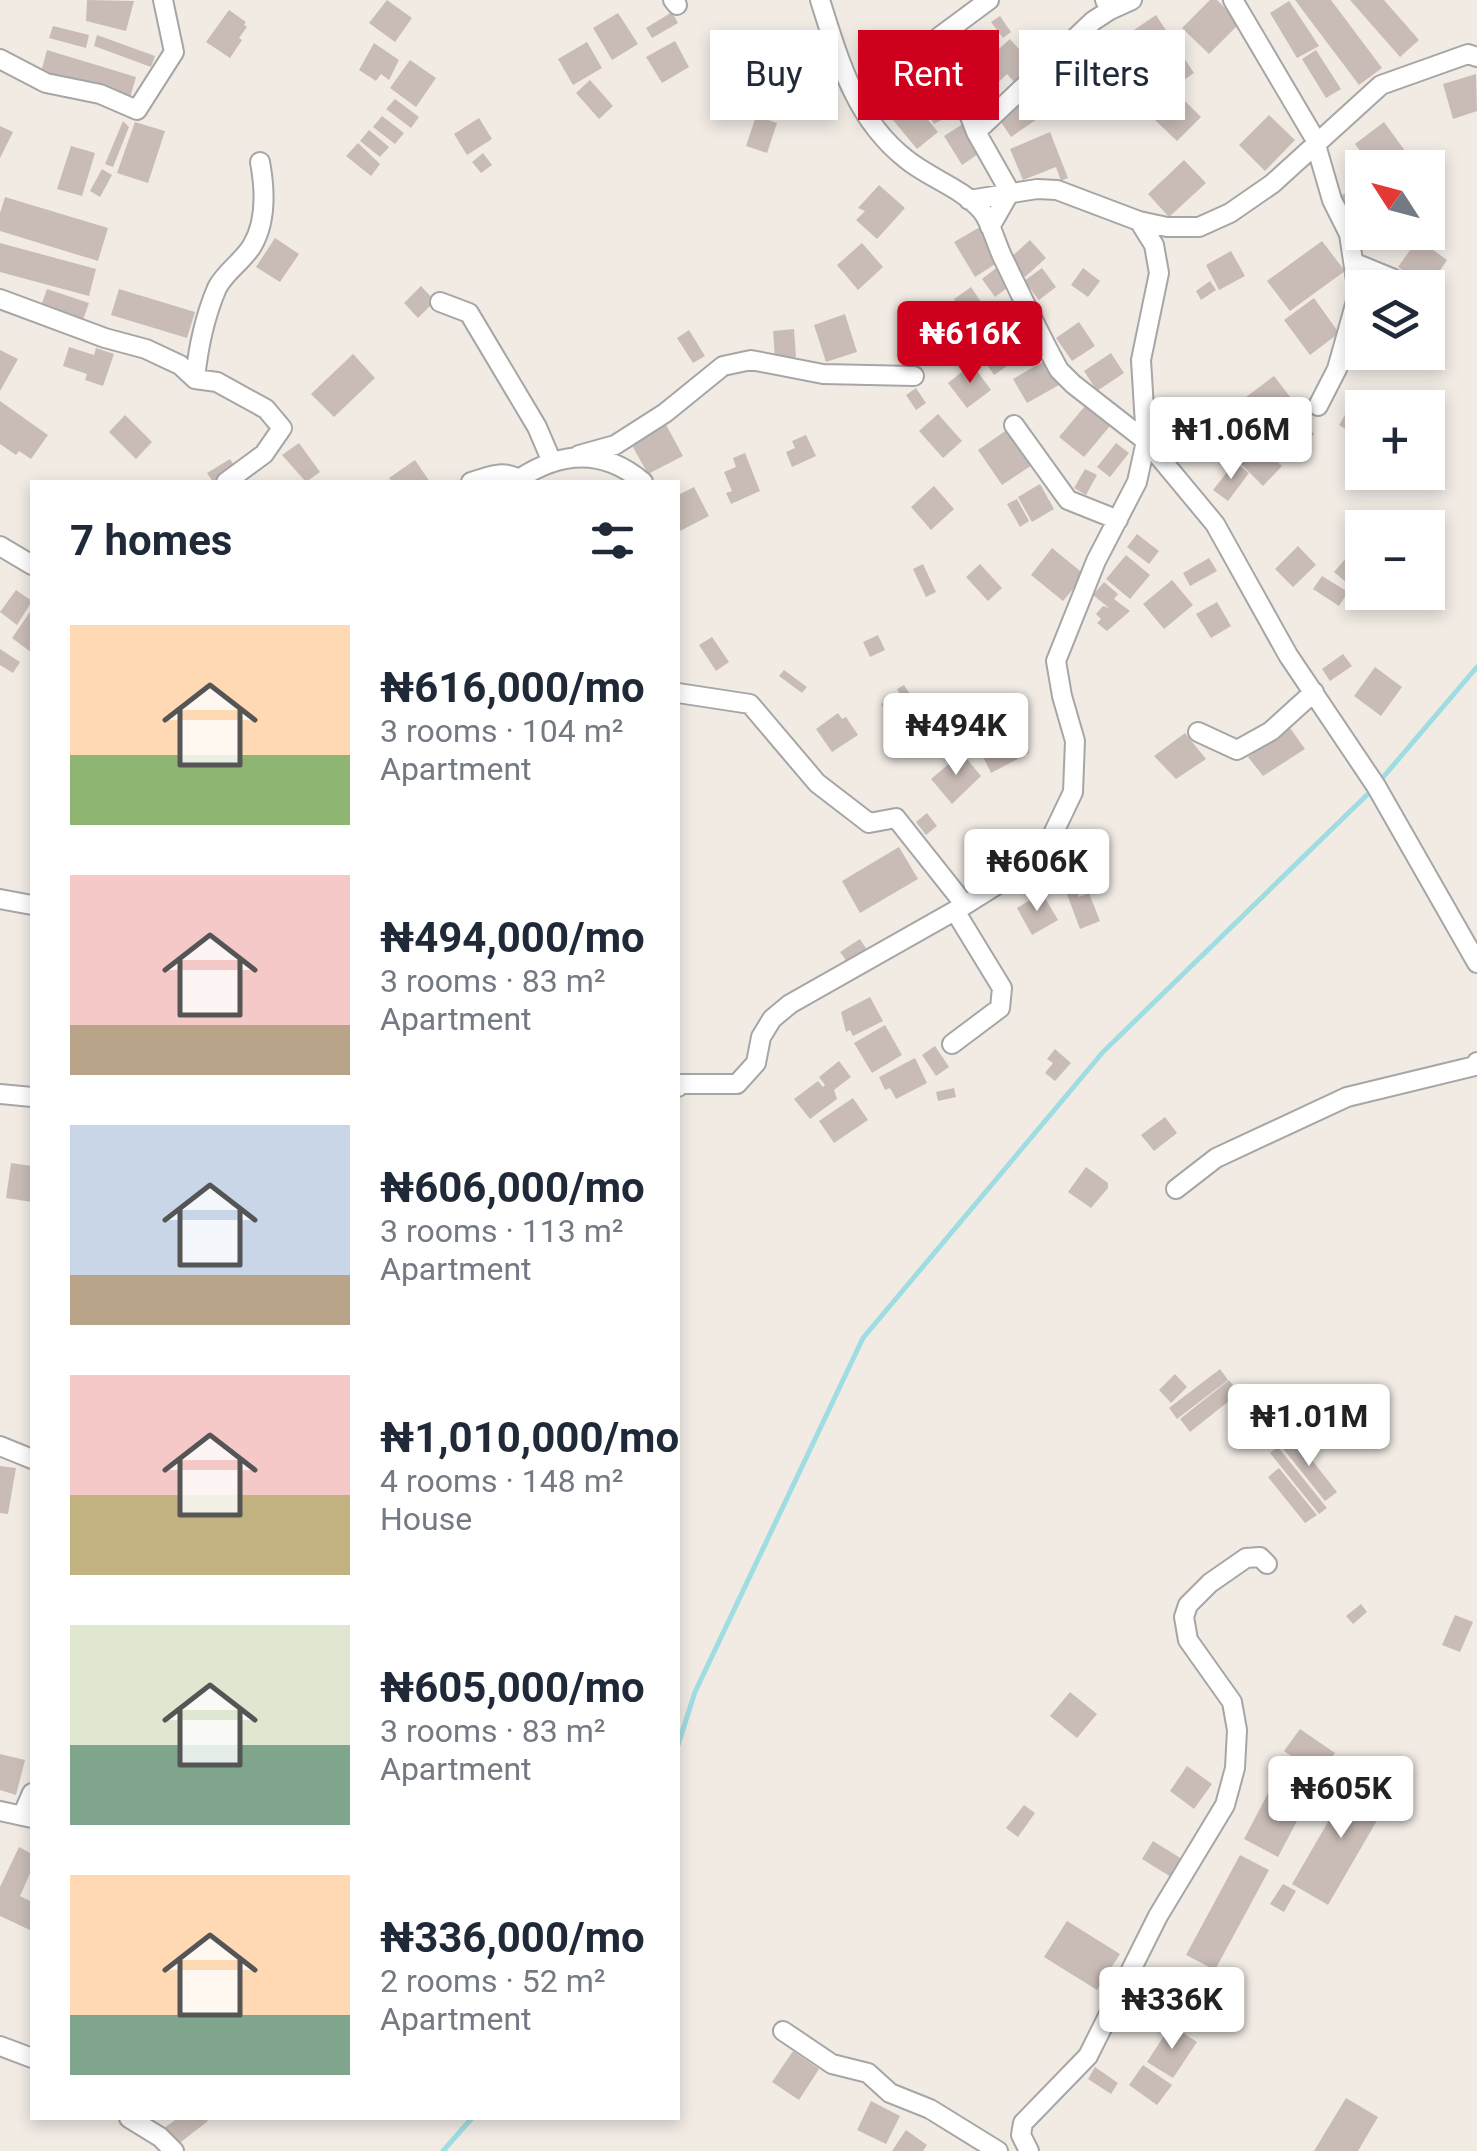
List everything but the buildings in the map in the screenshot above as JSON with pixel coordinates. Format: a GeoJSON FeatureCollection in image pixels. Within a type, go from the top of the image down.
{"type":"FeatureCollection","features":[{"type":"Feature","properties":{"kind":"street"},"geometry":{"type":"LineString","coordinates":[[0,60],[46,84],[100,94],[136,110],[174,52],[163,0]]}},
{"type":"Feature","properties":{"kind":"street"},"geometry":{"type":"LineString","coordinates":[[820,0],[858,106],[881,138],[984,213],[1059,370],[1146,442],[1214,524],[1288,655],[1376,786],[1477,962]]}},
{"type":"Feature","properties":{"kind":"street"},"geometry":{"type":"LineString","coordinates":[[990,0],[939,37],[976,132],[1010,192]]}},
{"type":"Feature","properties":{"kind":"street"},"geometry":{"type":"LineString","coordinates":[[976,132],[1108,5],[1132,0]]}},
{"type":"Feature","properties":{"kind":"street"},"geometry":{"type":"LineString","coordinates":[[1233,0],[1317,144],[1332,200],[1349,234],[1358,294],[1337,369],[1318,406]]}},
{"type":"Feature","properties":{"kind":"street"},"geometry":{"type":"LineString","coordinates":[[969,200],[1010,192],[1057,190],[1139,221],[1199,228],[1258,194],[1382,85],[1468,54],[1477,57]]}},
{"type":"Feature","properties":{"kind":"street"},"geometry":{"type":"LineString","coordinates":[[195,379],[198,349],[218,285],[252,246],[260,224],[266,191],[260,162]]}},
{"type":"Feature","properties":{"kind":"street"},"geometry":{"type":"LineString","coordinates":[[990,227],[1010,192]]}},
{"type":"Feature","properties":{"kind":"street"},"geometry":{"type":"LineString","coordinates":[[680,1084],[737,1084],[756,1063],[761,1037],[772,1019],[790,1004],[1030,864],[1052,836],[1073,792],[1075,741],[1056,661],[1096,561],[1137,482],[1146,442],[1140,360],[1158,273],[1154,245],[1139,221]]}},
{"type":"Feature","properties":{"kind":"street"},"geometry":{"type":"LineString","coordinates":[[1355,263],[1372,270]]}},
{"type":"Feature","properties":{"kind":"street"},"geometry":{"type":"LineString","coordinates":[[0,299],[146,349],[180,364],[195,379],[217,382],[266,409],[282,428],[264,454],[229,480]]}},
{"type":"Feature","properties":{"kind":"street"},"geometry":{"type":"LineString","coordinates":[[440,302],[469,314],[538,427],[552,462]]}},
{"type":"Feature","properties":{"kind":"street"},"geometry":{"type":"LineString","coordinates":[[522,480],[538,466],[616,445],[665,413],[723,366],[752,360],[823,374],[914,376]]}},
{"type":"Feature","properties":{"kind":"street"},"geometry":{"type":"LineString","coordinates":[[1014,425],[1068,500],[1118,520]]}},
{"type":"Feature","properties":{"kind":"street"},"geometry":{"type":"LineString","coordinates":[[579,455],[611,462],[640,480]]}},
{"type":"Feature","properties":{"kind":"street"},"geometry":{"type":"LineString","coordinates":[[477,480],[501,473],[510,473],[520,480]]}},
{"type":"Feature","properties":{"kind":"street"},"geometry":{"type":"LineString","coordinates":[[0,546],[30,564]]}},
{"type":"Feature","properties":{"kind":"street"},"geometry":{"type":"LineString","coordinates":[[1198,732],[1237,750],[1272,731],[1314,692]]}},
{"type":"Feature","properties":{"kind":"street"},"geometry":{"type":"LineString","coordinates":[[680,693],[750,704],[817,783],[868,823],[896,818],[960,908],[1002,988],[1000,1008],[952,1044]]}},
{"type":"Feature","properties":{"kind":"street"},"geometry":{"type":"LineString","coordinates":[[0,899],[30,905]]}},
{"type":"Feature","properties":{"kind":"street"},"geometry":{"type":"LineString","coordinates":[[1176,1189],[1216,1158],[1347,1097],[1475,1066],[1477,1062]]}},
{"type":"Feature","properties":{"kind":"street"},"geometry":{"type":"LineString","coordinates":[[0,1094],[30,1097]]}},
{"type":"Feature","properties":{"kind":"street"},"geometry":{"type":"LineString","coordinates":[[0,1446],[30,1458]]}},
{"type":"Feature","properties":{"kind":"street"},"geometry":{"type":"LineString","coordinates":[[1024,2150],[1022,2123],[1088,2056],[1158,1916],[1225,1805],[1235,1768],[1237,1730],[1232,1702],[1188,1640],[1184,1617],[1188,1606],[1210,1583],[1246,1558],[1260,1558],[1267,1564]]}},
{"type":"Feature","properties":{"kind":"street"},"geometry":{"type":"LineString","coordinates":[[0,1811],[28,1817]]}},
{"type":"Feature","properties":{"kind":"street"},"geometry":{"type":"LineString","coordinates":[[783,2031],[832,2064],[868,2073],[890,2093],[930,2108],[998,2151]]}},
{"type":"Feature","properties":{"kind":"street"},"geometry":{"type":"LineString","coordinates":[[0,2046],[30,2057]]}},
{"type":"Feature","properties":{"kind":"street"},"geometry":{"type":"LineString","coordinates":[[132,2120],[174,2151]]}},
{"type":"Feature","properties":{"kind":"waterway"},"geometry":{"type":"LineString","coordinates":[[1379,782],[1477,667]]}},
{"type":"Feature","properties":{"kind":"waterway"},"geometry":{"type":"LineString","coordinates":[[680,1739],[695,1692],[863,1338],[1103,1052],[1372,790]]}},
{"type":"Feature","properties":{"kind":"waterway"},"geometry":{"type":"LineString","coordinates":[[443,2151],[470,2120]]}}]}
